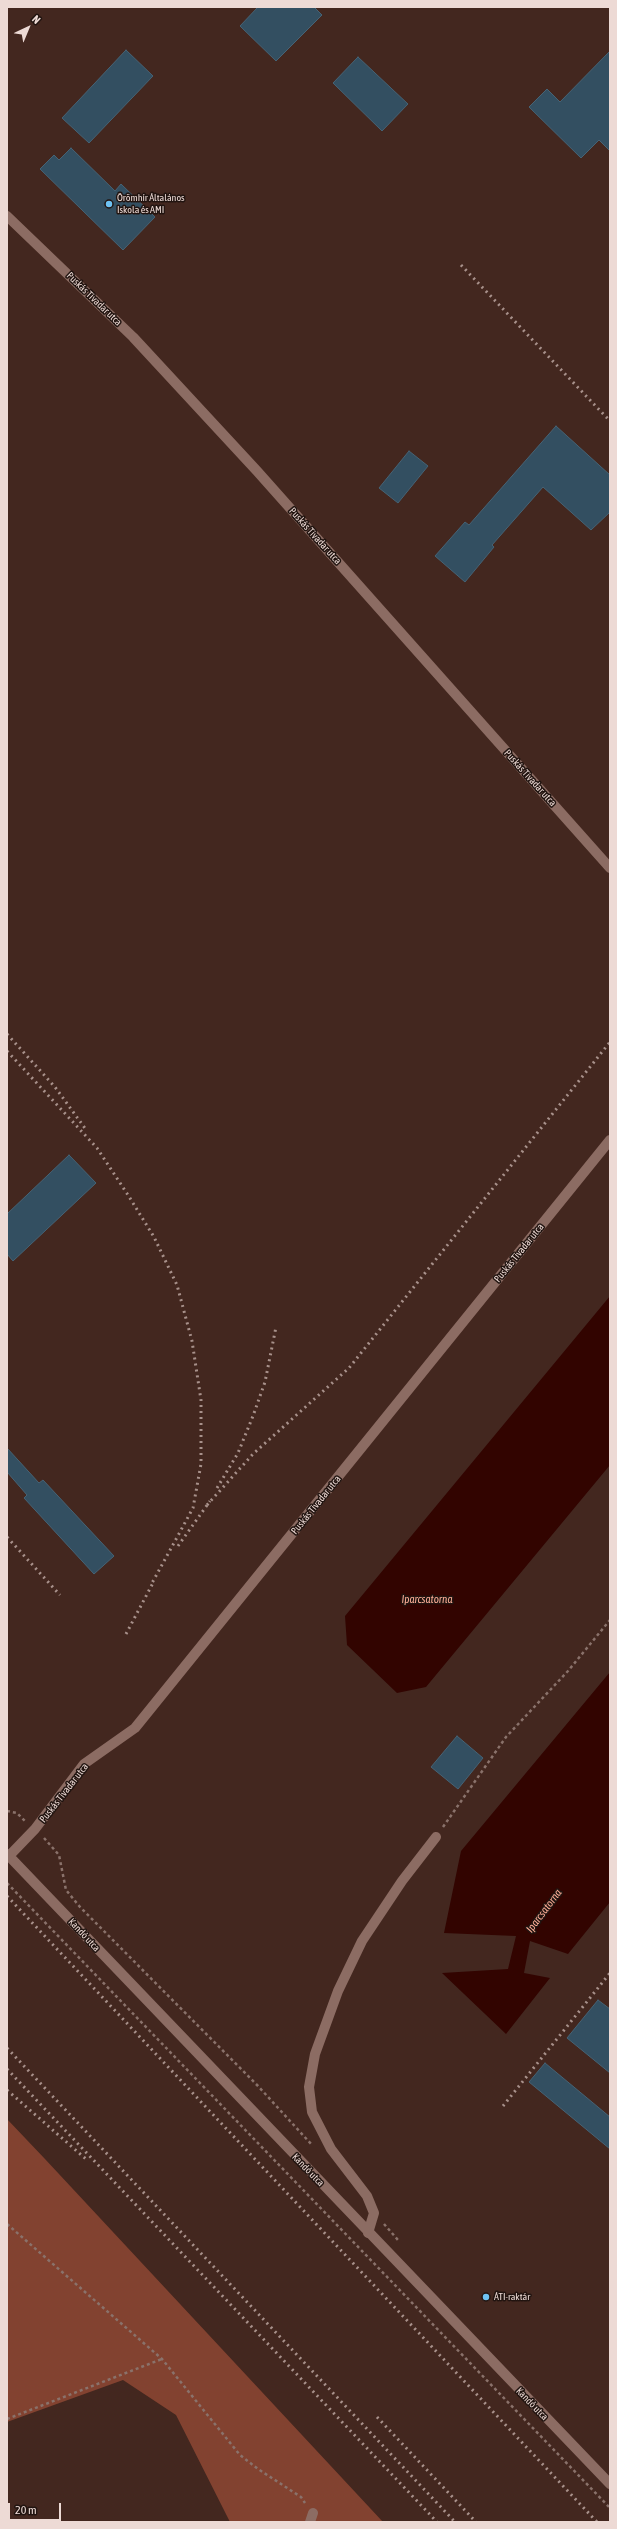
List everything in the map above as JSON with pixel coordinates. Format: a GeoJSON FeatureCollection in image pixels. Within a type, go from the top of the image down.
{"type":"FeatureCollection","features":[{"type":"Feature","properties":{"kind":"street","name":"Puskás Tivadar utca"},"geometry":{"type":"LineString","coordinates":[[7,216],[133,337],[225,436],[610,868]]}},
{"type":"Feature","properties":{"kind":"street","name":"Puskás Tivadar utca"},"geometry":{"type":"LineString","coordinates":[[8,1855],[35,1829],[84,1764],[135,1728],[610,1140]]}},
{"type":"Feature","properties":{"kind":"street"},"geometry":{"type":"LineString","coordinates":[[368,2233],[374,2213],[367,2196],[331,2149],[312,2112],[309,2087],[315,2054],[338,1991],[362,1941],[402,1881],[436,1838]]}},
{"type":"Feature","properties":{"kind":"street","name":"Kandó utca"},"geometry":{"type":"LineString","coordinates":[[8,1855],[368,2233],[610,2484]]}},
{"type":"Feature","properties":{"kind":"path"},"geometry":{"type":"LineString","coordinates":[[436,1838],[506,1737],[568,1671],[610,1620]]}},
{"type":"Feature","properties":{"kind":"path"},"geometry":{"type":"LineString","coordinates":[[7,1811],[17,1813]]}},
{"type":"Feature","properties":{"kind":"path"},"geometry":{"type":"LineString","coordinates":[[51,1845],[58,1855],[66,1890],[80,1907],[258,2086],[314,2147]]}},
{"type":"Feature","properties":{"kind":"path"},"geometry":{"type":"LineString","coordinates":[[7,1883],[610,2508]]}},
{"type":"Feature","properties":{"kind":"path"},"geometry":{"type":"LineString","coordinates":[[374,2213],[400,2242]]}},
{"type":"Feature","properties":{"kind":"path"},"geometry":{"type":"LineString","coordinates":[[7,2224],[162,2360],[240,2454],[258,2469],[301,2497],[312,2517]]}},
{"type":"Feature","properties":{"kind":"path"},"geometry":{"type":"LineString","coordinates":[[7,2419],[162,2360]]}},
{"type":"Feature","properties":{"kind":"shaded area"},"geometry":{"type":"Polygon","coordinates":[[[7,2119],[383,2522],[230,2522],[176,2415],[123,2380],[7,2422],[7,2119]]]}},
{"type":"Feature","properties":{"kind":"water","name":"Iparcsatorna"},"geometry":{"type":"Polygon","coordinates":[[[610,1296],[610,1465],[426,1687],[397,1693],[347,1645],[345,1616],[610,1296]]]}},
{"type":"Feature","properties":{"kind":"water","name":"Iparcsatorna"},"geometry":{"type":"Polygon","coordinates":[[[610,1672],[610,1902],[568,1954],[530,1941],[524,1973],[550,1978],[506,2034],[442,1973],[508,1969],[516,1936],[444,1933],[461,1851],[610,1672]]]}},
{"type":"Feature","properties":{"kind":"building"},"geometry":{"type":"Polygon","coordinates":[[[258,7],[314,7],[322,15],[276,61],[240,26],[258,7]]]}},
{"type":"Feature","properties":{"kind":"building"},"geometry":{"type":"Polygon","coordinates":[[[126,50],[153,76],[89,143],[62,118],[126,50]]]}},
{"type":"Feature","properties":{"kind":"building"},"geometry":{"type":"Polygon","coordinates":[[[610,51],[610,151],[599,140],[581,158],[529,107],[547,89],[560,102],[610,51]]]}},
{"type":"Feature","properties":{"kind":"building"},"geometry":{"type":"Polygon","coordinates":[[[358,57],[408,104],[382,131],[333,83],[358,57]]]}},
{"type":"Feature","properties":{"kind":"building","name":"Örömhír Általános Iskola és AMI"},"geometry":{"type":"Polygon","coordinates":[[[71,148],[115,191],[121,184],[155,217],[123,250],[40,169],[54,155],[59,160],[71,148]]]}},
{"type":"Feature","properties":{"kind":"building"},"geometry":{"type":"Polygon","coordinates":[[[556,426],[610,475],[610,512],[591,530],[543,487],[492,545],[494,547],[465,582],[435,556],[465,522],[469,525],[556,426]]]}},
{"type":"Feature","properties":{"kind":"building"},"geometry":{"type":"Polygon","coordinates":[[[409,451],[428,466],[398,503],[379,488],[409,451]]]}},
{"type":"Feature","properties":{"kind":"building"},"geometry":{"type":"Polygon","coordinates":[[[69,1155],[96,1183],[13,1261],[7,1254],[7,1214],[69,1155]]]}},
{"type":"Feature","properties":{"kind":"building"},"geometry":{"type":"Polygon","coordinates":[[[7,1448],[39,1483],[43,1480],[114,1556],[94,1574],[24,1498],[27,1495],[7,1472],[7,1448]]]}},
{"type":"Feature","properties":{"kind":"building"},"geometry":{"type":"Polygon","coordinates":[[[457,1736],[483,1758],[458,1789],[431,1767],[457,1736]]]}},
{"type":"Feature","properties":{"kind":"building"},"geometry":{"type":"Polygon","coordinates":[[[598,2000],[610,2009],[610,2073],[567,2038],[598,2000]]]}},
{"type":"Feature","properties":{"kind":"building"},"geometry":{"type":"Polygon","coordinates":[[[545,2063],[610,2117],[610,2149],[529,2082],[545,2063]]]}},
{"type":"Feature","properties":{"kind":"railway"},"geometry":{"type":"LineString","coordinates":[[461,265],[610,421]]}},
{"type":"Feature","properties":{"kind":"railway"},"geometry":{"type":"LineString","coordinates":[[7,1034],[55,1087],[87,1131]]}},
{"type":"Feature","properties":{"kind":"railway"},"geometry":{"type":"LineString","coordinates":[[207,1505],[253,1454],[349,1368],[610,1042]]}},
{"type":"Feature","properties":{"kind":"railway"},"geometry":{"type":"LineString","coordinates":[[7,1051],[97,1148],[154,1237],[177,1285],[192,1341],[201,1400],[201,1464],[193,1508],[151,1585]]}},
{"type":"Feature","properties":{"kind":"railway"},"geometry":{"type":"LineString","coordinates":[[217,1488],[238,1453],[253,1416],[265,1382],[276,1327]]}},
{"type":"Feature","properties":{"kind":"railway"},"geometry":{"type":"LineString","coordinates":[[178,1546],[210,1501]]}},
{"type":"Feature","properties":{"kind":"railway"},"geometry":{"type":"LineString","coordinates":[[7,1537],[60,1595]]}},
{"type":"Feature","properties":{"kind":"railway"},"geometry":{"type":"LineString","coordinates":[[126,1634],[154,1581]]}},
{"type":"Feature","properties":{"kind":"railway"},"geometry":{"type":"LineString","coordinates":[[7,1896],[597,2522]]}},
{"type":"Feature","properties":{"kind":"railway"},"geometry":{"type":"LineString","coordinates":[[503,2106],[610,1973]]}},
{"type":"Feature","properties":{"kind":"railway"},"geometry":{"type":"LineString","coordinates":[[7,2048],[455,2522]]}},
{"type":"Feature","properties":{"kind":"railway"},"geometry":{"type":"LineString","coordinates":[[7,2069],[437,2522]]}},
{"type":"Feature","properties":{"kind":"railway"},"geometry":{"type":"LineString","coordinates":[[7,2090],[87,2160]]}},
{"type":"Feature","properties":{"kind":"railway"},"geometry":{"type":"LineString","coordinates":[[377,2417],[476,2522]]}},
{"type":"Feature","properties":{"kind":"place","name":"Örömhír Általános Iskola és AMI"},"geometry":{"type":"Point","coordinates":[109,204]}},
{"type":"Feature","properties":{"kind":"place","name":"ÁTI-raktár"},"geometry":{"type":"Point","coordinates":[486,2297]}}]}
